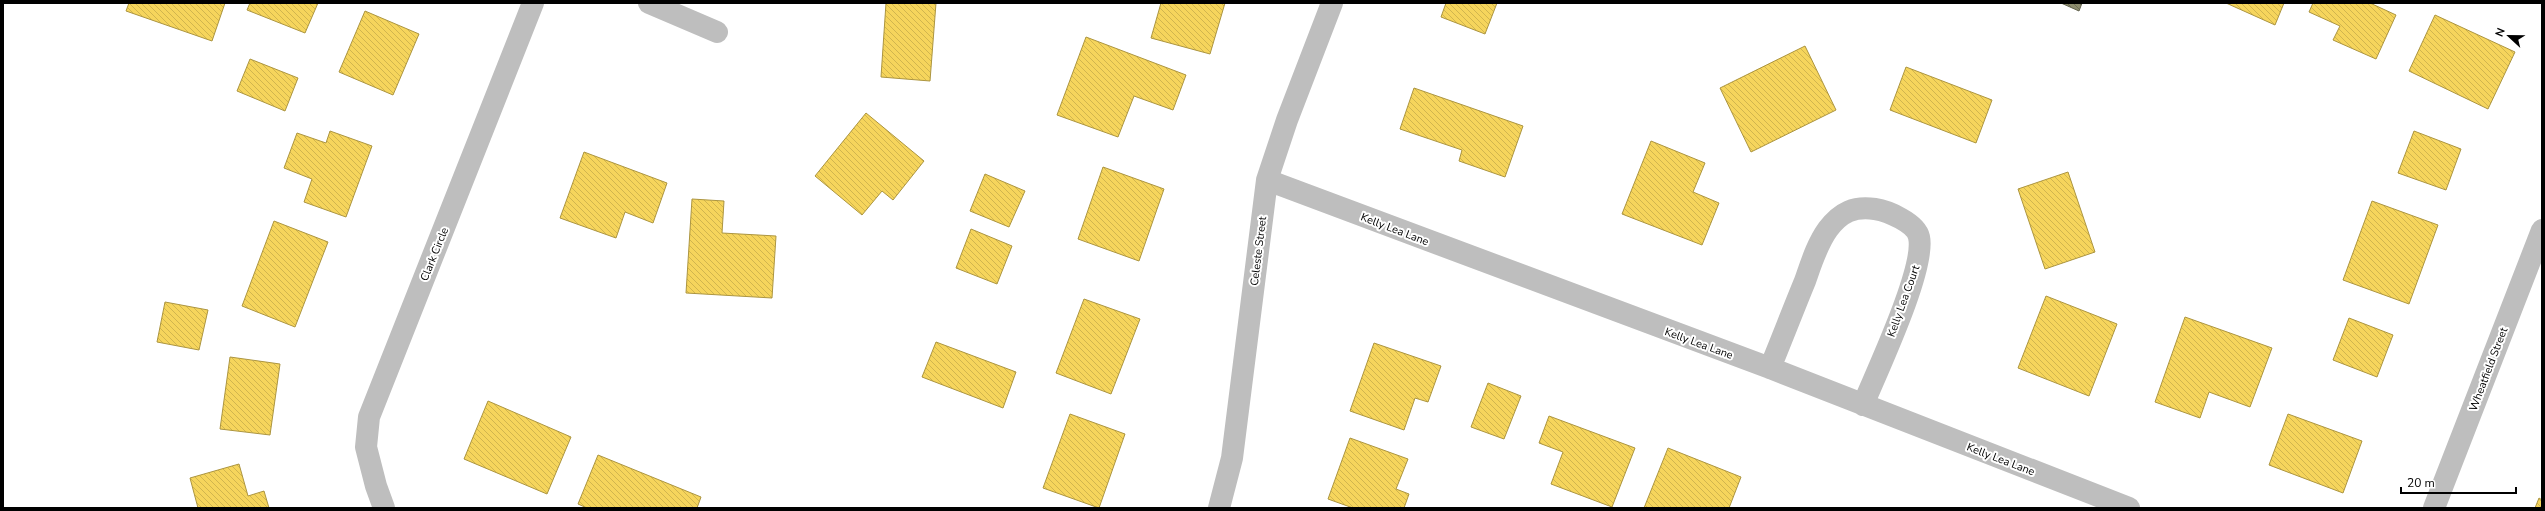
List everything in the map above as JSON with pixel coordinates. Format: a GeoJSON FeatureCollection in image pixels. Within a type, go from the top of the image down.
{"type":"FeatureCollection","features":[{"type":"Feature","properties":{"kind":"street","name":"Clark Circle"},"geometry":{"type":"LineString","coordinates":[[384,508],[376,486],[366,447],[369,417],[533,3]]}},
{"type":"Feature","properties":{"kind":"street"},"geometry":{"type":"LineString","coordinates":[[649,3],[717,32]]}},
{"type":"Feature","properties":{"kind":"street","name":"Celeste Street"},"geometry":{"type":"LineString","coordinates":[[1219,508],[1232,458],[1267,180],[1287,120],[1332,3]]}},
{"type":"Feature","properties":{"kind":"street","name":"Kelly Lea Lane"},"geometry":{"type":"LineString","coordinates":[[1267,180],[1770,368],[2129,508]]}},
{"type":"Feature","properties":{"kind":"street","name":"Kelly Lea Court"},"geometry":{"type":"LineString","coordinates":[[1770,368],[1816,253],[1828,229],[1841,215],[1859,207],[1880,210],[1913,227],[1919,236],[1919,254],[1916,271],[1906,299],[1863,405]]}},
{"type":"Feature","properties":{"kind":"street","name":"Wheatfield Street"},"geometry":{"type":"LineString","coordinates":[[2434,508],[2542,230]]}},
{"type":"Feature","properties":{"kind":"building: Homes"},"geometry":{"type":"Polygon","coordinates":[[[129,3],[225,3],[212,41],[126,11],[129,3]]]}},
{"type":"Feature","properties":{"kind":"building: Homes"},"geometry":{"type":"Polygon","coordinates":[[[250,3],[318,3],[305,33],[247,10],[250,3]]]}},
{"type":"Feature","properties":{"kind":"building: Homes"},"geometry":{"type":"Polygon","coordinates":[[[886,3],[936,3],[930,81],[881,77],[886,3]]]}},
{"type":"Feature","properties":{"kind":"building: Homes"},"geometry":{"type":"Polygon","coordinates":[[[1161,3],[1225,3],[1210,54],[1151,38],[1161,3]]]}},
{"type":"Feature","properties":{"kind":"building: Homes"},"geometry":{"type":"Polygon","coordinates":[[[1446,3],[1497,3],[1485,34],[1441,17],[1446,3]]]}},
{"type":"Feature","properties":{"kind":"building: Homes"},"geometry":{"type":"Polygon","coordinates":[[[2226,3],[2284,3],[2275,25],[2226,3]]]}},
{"type":"Feature","properties":{"kind":"building: Homes"},"geometry":{"type":"Polygon","coordinates":[[[2313,3],[2370,3],[2396,15],[2376,59],[2333,40],[2340,26],[2309,12],[2313,3]]]}},
{"type":"Feature","properties":{"kind":"building: Homes"},"geometry":{"type":"Polygon","coordinates":[[[365,11],[419,34],[393,95],[339,72],[365,11]]]}},
{"type":"Feature","properties":{"kind":"building: Homes"},"geometry":{"type":"Polygon","coordinates":[[[2435,15],[2515,52],[2488,109],[2409,71],[2435,15]]]}},
{"type":"Feature","properties":{"kind":"building: Homes"},"geometry":{"type":"Polygon","coordinates":[[[1086,37],[1186,75],[1173,110],[1134,96],[1118,137],[1057,115],[1086,37]]]}},
{"type":"Feature","properties":{"kind":"building: Homes"},"geometry":{"type":"Polygon","coordinates":[[[1805,46],[1836,110],[1751,152],[1720,88],[1805,46]]]}},
{"type":"Feature","properties":{"kind":"building: Homes"},"geometry":{"type":"Polygon","coordinates":[[[250,59],[298,78],[285,111],[237,91],[250,59]]]}},
{"type":"Feature","properties":{"kind":"building: Homes"},"geometry":{"type":"Polygon","coordinates":[[[1906,67],[1992,100],[1976,143],[1890,110],[1906,67]]]}},
{"type":"Feature","properties":{"kind":"building: Homes"},"geometry":{"type":"Polygon","coordinates":[[[1414,88],[1523,126],[1505,177],[1459,161],[1462,150],[1400,129],[1414,88]]]}},
{"type":"Feature","properties":{"kind":"building: Homes"},"geometry":{"type":"Polygon","coordinates":[[[866,113],[924,161],[893,200],[882,191],[862,215],[815,176],[866,113]]]}},
{"type":"Feature","properties":{"kind":"building: Homes"},"geometry":{"type":"Polygon","coordinates":[[[330,131],[372,146],[346,217],[304,202],[312,179],[284,168],[297,133],[326,143],[330,131]]]}},
{"type":"Feature","properties":{"kind":"building: Homes"},"geometry":{"type":"Polygon","coordinates":[[[2414,131],[2461,149],[2446,190],[2398,173],[2414,131]]]}},
{"type":"Feature","properties":{"kind":"building: Homes"},"geometry":{"type":"Polygon","coordinates":[[[1651,141],[1705,163],[1693,192],[1719,203],[1702,245],[1622,214],[1651,141]]]}},
{"type":"Feature","properties":{"kind":"building: Homes"},"geometry":{"type":"Polygon","coordinates":[[[584,152],[667,183],[653,223],[625,212],[616,238],[560,218],[584,152]]]}},
{"type":"Feature","properties":{"kind":"building: Homes"},"geometry":{"type":"Polygon","coordinates":[[[1103,167],[1164,189],[1139,261],[1078,239],[1103,167]]]}},
{"type":"Feature","properties":{"kind":"building: Homes"},"geometry":{"type":"Polygon","coordinates":[[[2068,172],[2095,252],[2045,269],[2018,189],[2068,172]]]}},
{"type":"Feature","properties":{"kind":"building: Homes"},"geometry":{"type":"Polygon","coordinates":[[[985,174],[1025,191],[1009,227],[970,211],[985,174]]]}},
{"type":"Feature","properties":{"kind":"building: Homes"},"geometry":{"type":"Polygon","coordinates":[[[692,199],[724,201],[722,233],[776,236],[772,298],[686,293],[692,199]]]}},
{"type":"Feature","properties":{"kind":"building: Homes"},"geometry":{"type":"Polygon","coordinates":[[[2372,201],[2438,225],[2409,304],[2343,280],[2372,201]]]}},
{"type":"Feature","properties":{"kind":"building: Homes"},"geometry":{"type":"Polygon","coordinates":[[[274,221],[328,242],[295,327],[242,306],[274,221]]]}},
{"type":"Feature","properties":{"kind":"building: Homes"},"geometry":{"type":"Polygon","coordinates":[[[971,229],[1012,246],[997,284],[956,268],[971,229]]]}},
{"type":"Feature","properties":{"kind":"building: Homes"},"geometry":{"type":"Polygon","coordinates":[[[2046,296],[2117,324],[2089,396],[2018,368],[2046,296]]]}},
{"type":"Feature","properties":{"kind":"building: Homes"},"geometry":{"type":"Polygon","coordinates":[[[1084,299],[1140,319],[1111,394],[1056,373],[1084,299]]]}},
{"type":"Feature","properties":{"kind":"building: Homes"},"geometry":{"type":"Polygon","coordinates":[[[165,302],[208,310],[199,350],[157,342],[165,302]]]}},
{"type":"Feature","properties":{"kind":"building: Homes"},"geometry":{"type":"Polygon","coordinates":[[[2185,317],[2272,348],[2250,407],[2209,392],[2200,418],[2155,402],[2185,317]]]}},
{"type":"Feature","properties":{"kind":"building: Homes"},"geometry":{"type":"Polygon","coordinates":[[[2349,318],[2393,335],[2377,377],[2333,360],[2349,318]]]}},
{"type":"Feature","properties":{"kind":"building: Homes"},"geometry":{"type":"Polygon","coordinates":[[[936,342],[1016,372],[1003,408],[922,377],[936,342]]]}},
{"type":"Feature","properties":{"kind":"building: Homes"},"geometry":{"type":"Polygon","coordinates":[[[1374,343],[1441,366],[1428,402],[1415,398],[1404,430],[1350,411],[1374,343]]]}},
{"type":"Feature","properties":{"kind":"building: Homes"},"geometry":{"type":"Polygon","coordinates":[[[230,357],[280,364],[270,435],[220,429],[230,357]]]}},
{"type":"Feature","properties":{"kind":"building: Homes"},"geometry":{"type":"Polygon","coordinates":[[[1488,383],[1521,396],[1504,439],[1471,427],[1488,383]]]}},
{"type":"Feature","properties":{"kind":"building: Homes"},"geometry":{"type":"Polygon","coordinates":[[[488,401],[571,437],[547,494],[464,459],[488,401]]]}},
{"type":"Feature","properties":{"kind":"building: Homes"},"geometry":{"type":"Polygon","coordinates":[[[1070,414],[1125,434],[1099,508],[1043,488],[1070,414]]]}},
{"type":"Feature","properties":{"kind":"building: Homes"},"geometry":{"type":"Polygon","coordinates":[[[2288,414],[2362,441],[2343,493],[2269,465],[2288,414]]]}},
{"type":"Feature","properties":{"kind":"building: Homes"},"geometry":{"type":"Polygon","coordinates":[[[1549,416],[1635,448],[1612,507],[1551,484],[1563,452],[1539,443],[1549,416]]]}},
{"type":"Feature","properties":{"kind":"building: Homes"},"geometry":{"type":"Polygon","coordinates":[[[1350,438],[1408,459],[1396,489],[1409,494],[1404,508],[1353,508],[1328,499],[1350,438]]]}},
{"type":"Feature","properties":{"kind":"building: Homes"},"geometry":{"type":"Polygon","coordinates":[[[1668,448],[1741,477],[1729,508],[1644,508],[1668,448]]]}},
{"type":"Feature","properties":{"kind":"building: Homes"},"geometry":{"type":"Polygon","coordinates":[[[598,455],[701,497],[697,508],[587,508],[578,504],[598,455]]]}},
{"type":"Feature","properties":{"kind":"building: Homes"},"geometry":{"type":"Polygon","coordinates":[[[239,464],[248,496],[264,491],[269,508],[198,508],[190,478],[239,464]]]}},
{"type":"Feature","properties":{"kind":"building: Homes"},"geometry":{"type":"Polygon","coordinates":[[[2539,498],[2542,500],[2542,508],[2535,508],[2539,498]]]}},
{"type":"Feature","properties":{"kind":"building: Industry"},"geometry":{"type":"Polygon","coordinates":[[[2061,3],[2082,3],[2079,11],[2061,3]]]}}]}
